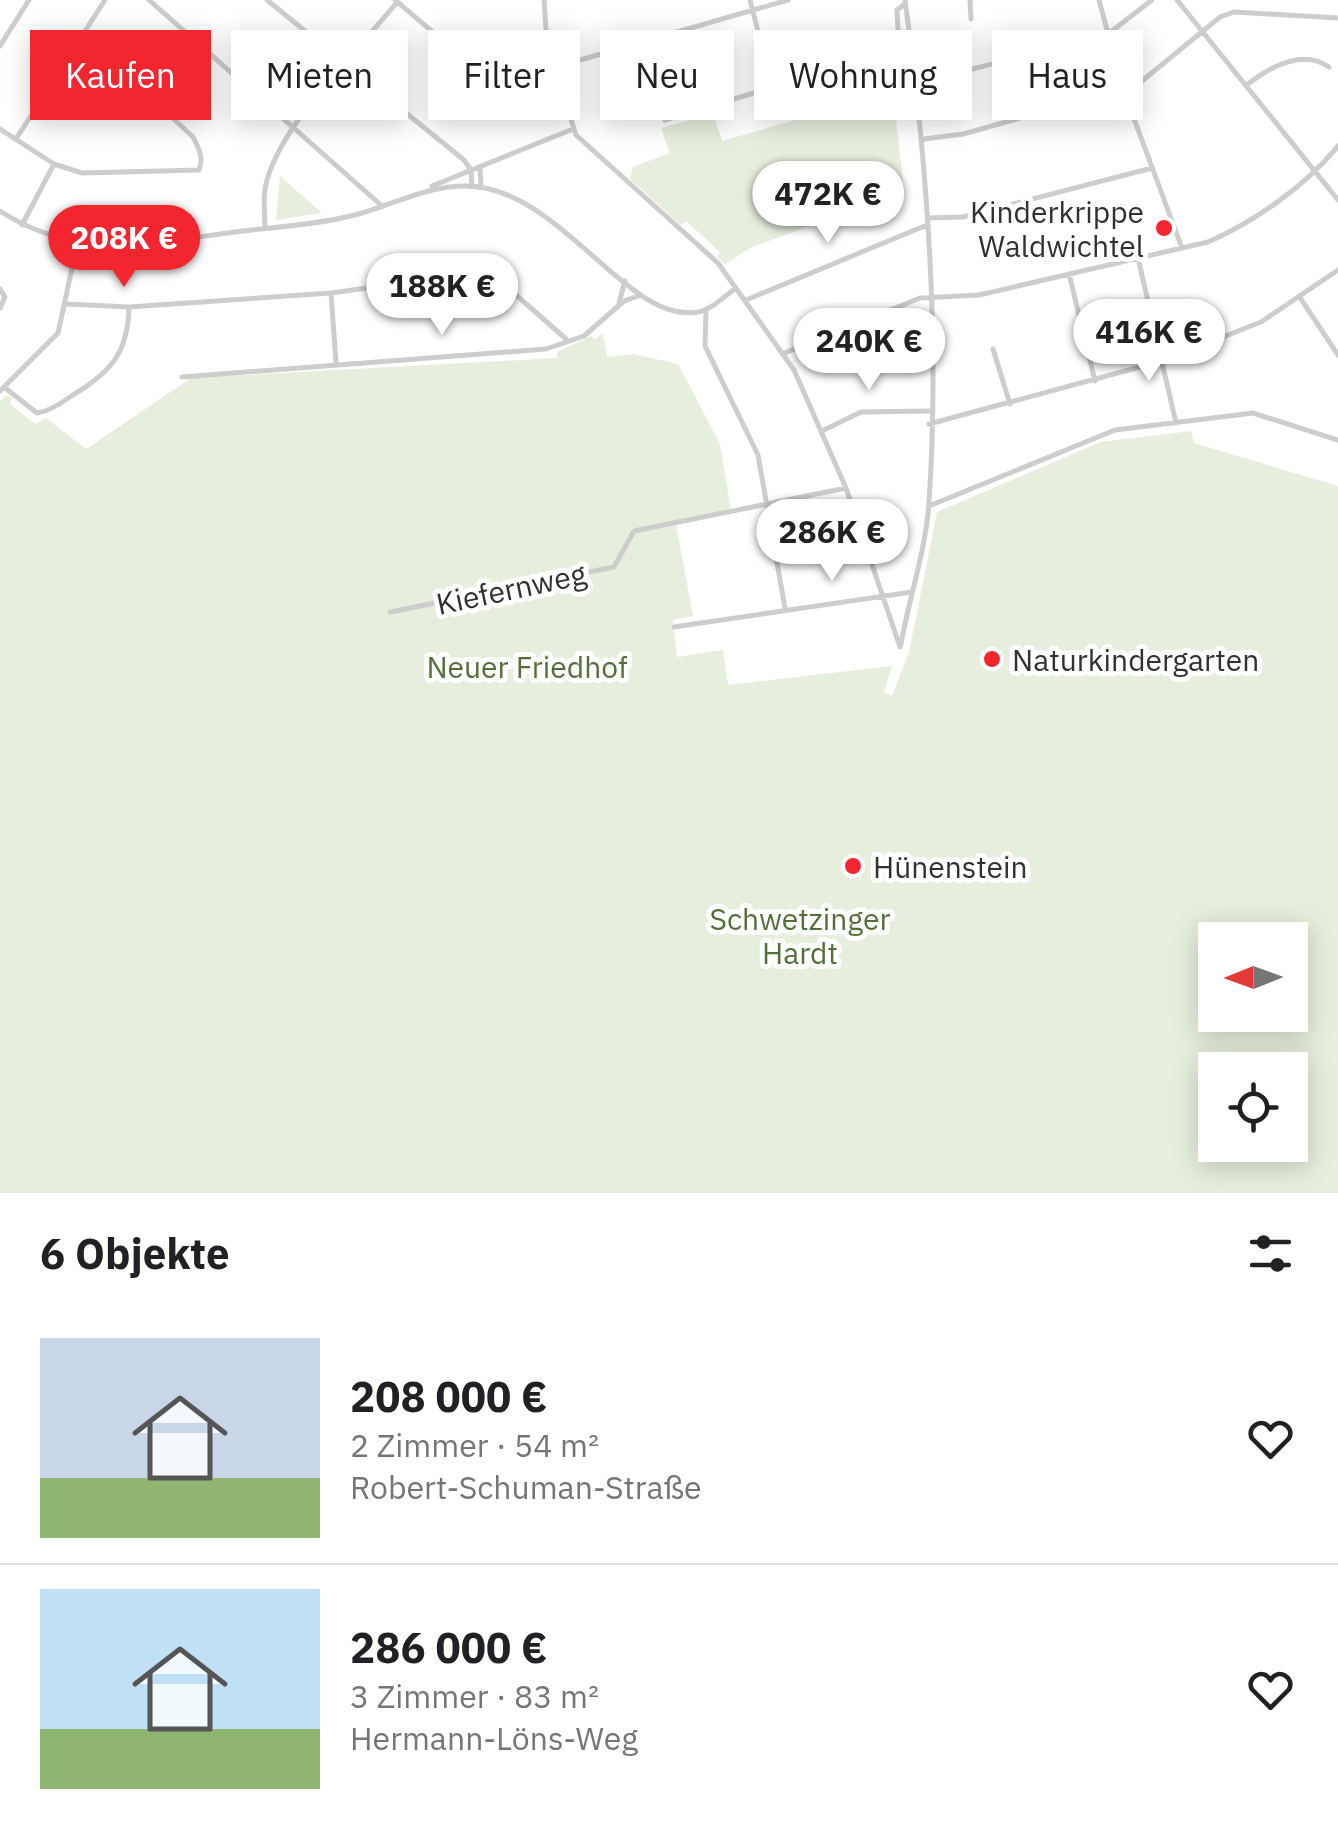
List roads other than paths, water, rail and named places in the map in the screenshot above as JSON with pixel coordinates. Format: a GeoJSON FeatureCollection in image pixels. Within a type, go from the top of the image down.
{"type":"FeatureCollection","features":[{"type":"Feature","properties":{"kind":"street"},"geometry":{"type":"LineString","coordinates":[[0,46],[30,0]]}},
{"type":"Feature","properties":{"kind":"street"},"geometry":{"type":"LineString","coordinates":[[85,30],[104,0]]}},
{"type":"Feature","properties":{"kind":"street"},"geometry":{"type":"LineString","coordinates":[[149,0],[382,206]]}},
{"type":"Feature","properties":{"kind":"street"},"geometry":{"type":"LineString","coordinates":[[267,0],[304,30]]}},
{"type":"Feature","properties":{"kind":"street"},"geometry":{"type":"LineString","coordinates":[[544,0],[546,30]]}},
{"type":"Feature","properties":{"kind":"street"},"geometry":{"type":"LineString","coordinates":[[750,0],[758,30]]}},
{"type":"Feature","properties":{"kind":"street"},"geometry":{"type":"LineString","coordinates":[[580,60],[788,0]]}},
{"type":"Feature","properties":{"kind":"street"},"geometry":{"type":"LineString","coordinates":[[970,0],[971,19]]}},
{"type":"Feature","properties":{"kind":"street"},"geometry":{"type":"LineString","coordinates":[[1099,0],[1107,30]]}},
{"type":"Feature","properties":{"kind":"street"},"geometry":{"type":"LineString","coordinates":[[1113,30],[1152,0]]}},
{"type":"Feature","properties":{"kind":"street"},"geometry":{"type":"LineString","coordinates":[[1177,0],[1206,30],[1338,200]]}},
{"type":"Feature","properties":{"kind":"street"},"geometry":{"type":"LineString","coordinates":[[374,30],[397,1],[433,30]]}},
{"type":"Feature","properties":{"kind":"street"},"geometry":{"type":"LineString","coordinates":[[905,2],[909,30]]}},
{"type":"Feature","properties":{"kind":"street"},"geometry":{"type":"LineString","coordinates":[[898,30],[897,10],[905,2]]}},
{"type":"Feature","properties":{"kind":"street"},"geometry":{"type":"LineString","coordinates":[[1143,79],[1234,12],[1338,18]]}},
{"type":"Feature","properties":{"kind":"street"},"geometry":{"type":"LineString","coordinates":[[1248,84],[1272,66],[1303,59],[1320,60],[1330,66]]}},
{"type":"Feature","properties":{"kind":"street"},"geometry":{"type":"LineString","coordinates":[[16,139],[30,117]]}},
{"type":"Feature","properties":{"kind":"street"},"geometry":{"type":"LineString","coordinates":[[408,117],[471,170],[472,186]]}},
{"type":"Feature","properties":{"kind":"street"},"geometry":{"type":"LineString","coordinates":[[0,129],[54,164],[82,173],[198,170],[202,153],[173,120]]}},
{"type":"Feature","properties":{"kind":"street"},"geometry":{"type":"LineString","coordinates":[[265,228],[265,184],[302,120]]}},
{"type":"Feature","properties":{"kind":"street"},"geometry":{"type":"LineString","coordinates":[[569,120],[584,145],[718,264],[782,354],[846,488],[900,647],[929,506],[927,222],[921,120]]}},
{"type":"Feature","properties":{"kind":"street"},"geometry":{"type":"LineString","coordinates":[[923,140],[1013,120]]}},
{"type":"Feature","properties":{"kind":"street"},"geometry":{"type":"LineString","coordinates":[[1134,120],[1182,248]]}},
{"type":"Feature","properties":{"kind":"street"},"geometry":{"type":"LineString","coordinates":[[0,211],[22,226],[77,244],[142,246],[346,217],[427,189],[572,129]]}},
{"type":"Feature","properties":{"kind":"street"},"geometry":{"type":"LineString","coordinates":[[782,354],[928,297],[979,295],[1182,248],[1230,232],[1317,171],[1338,146]]}},
{"type":"Feature","properties":{"kind":"street"},"geometry":{"type":"LineString","coordinates":[[22,226],[54,164]]}},
{"type":"Feature","properties":{"kind":"street"},"geometry":{"type":"LineString","coordinates":[[480,168],[481,187]]}},
{"type":"Feature","properties":{"kind":"street"},"geometry":{"type":"LineString","coordinates":[[746,300],[927,222],[963,217],[1152,168]]}},
{"type":"Feature","properties":{"kind":"street"},"geometry":{"type":"LineString","coordinates":[[427,189],[481,187],[538,209],[641,295],[668,311],[706,310],[736,288]]}},
{"type":"Feature","properties":{"kind":"street"},"geometry":{"type":"LineString","coordinates":[[77,244],[68,304],[58,332],[2,389],[38,413],[80,391],[120,358],[128,330],[129,307]]}},
{"type":"Feature","properties":{"kind":"street"},"geometry":{"type":"LineString","coordinates":[[1138,258],[1176,423]]}},
{"type":"Feature","properties":{"kind":"street"},"geometry":{"type":"LineString","coordinates":[[930,424],[1162,361],[1261,322],[1338,270]]}},
{"type":"Feature","properties":{"kind":"street"},"geometry":{"type":"LineString","coordinates":[[1069,274],[1095,381]]}},
{"type":"Feature","properties":{"kind":"street"},"geometry":{"type":"LineString","coordinates":[[68,304],[129,307],[331,293],[447,275],[480,275],[507,287],[566,339]]}},
{"type":"Feature","properties":{"kind":"street"},"geometry":{"type":"LineString","coordinates":[[618,306],[625,281]]}},
{"type":"Feature","properties":{"kind":"street"},"geometry":{"type":"LineString","coordinates":[[0,288],[5,298],[0,308]]}},
{"type":"Feature","properties":{"kind":"street"},"geometry":{"type":"LineString","coordinates":[[331,293],[336,363]]}},
{"type":"Feature","properties":{"kind":"street"},"geometry":{"type":"LineString","coordinates":[[182,377],[546,349],[584,336],[618,306],[641,295]]}},
{"type":"Feature","properties":{"kind":"street"},"geometry":{"type":"LineString","coordinates":[[1298,296],[1338,355]]}},
{"type":"Feature","properties":{"kind":"street"},"geometry":{"type":"LineString","coordinates":[[706,310],[705,346],[754,440],[785,608]]}},
{"type":"Feature","properties":{"kind":"street"},"geometry":{"type":"LineString","coordinates":[[994,350],[1010,404]]}},
{"type":"Feature","properties":{"kind":"street"},"geometry":{"type":"LineString","coordinates":[[822,431],[860,412],[930,412]]}},
{"type":"Feature","properties":{"kind":"street"},"geometry":{"type":"LineString","coordinates":[[929,506],[1097,434],[1265,414],[1338,440]]}},
{"type":"Feature","properties":{"kind":"street","name":"Kiefernweg"},"geometry":{"type":"LineString","coordinates":[[390,612],[614,567],[634,530],[846,488]]}},
{"type":"Feature","properties":{"kind":"street"},"geometry":{"type":"LineString","coordinates":[[674,627],[912,592]]}},
{"type":"Feature","properties":{"kind":"place","name":"Kinderkrippe Waldwichtel"},"geometry":{"type":"Point","coordinates":[1164,228]}},
{"type":"Feature","properties":{"kind":"place","name":"Naturkindergarten"},"geometry":{"type":"Point","coordinates":[992,659]}},
{"type":"Feature","properties":{"kind":"place","name":"Hünenstein"},"geometry":{"type":"Point","coordinates":[853,866]}},
{"type":"Feature","properties":{"kind":"park label","name":"Neuer Friedhof"},"geometry":{"type":"Point","coordinates":[527,666]}},
{"type":"Feature","properties":{"kind":"park label","name":"Schwetzinger Hardt"},"geometry":{"type":"Point","coordinates":[800,935]}}]}
